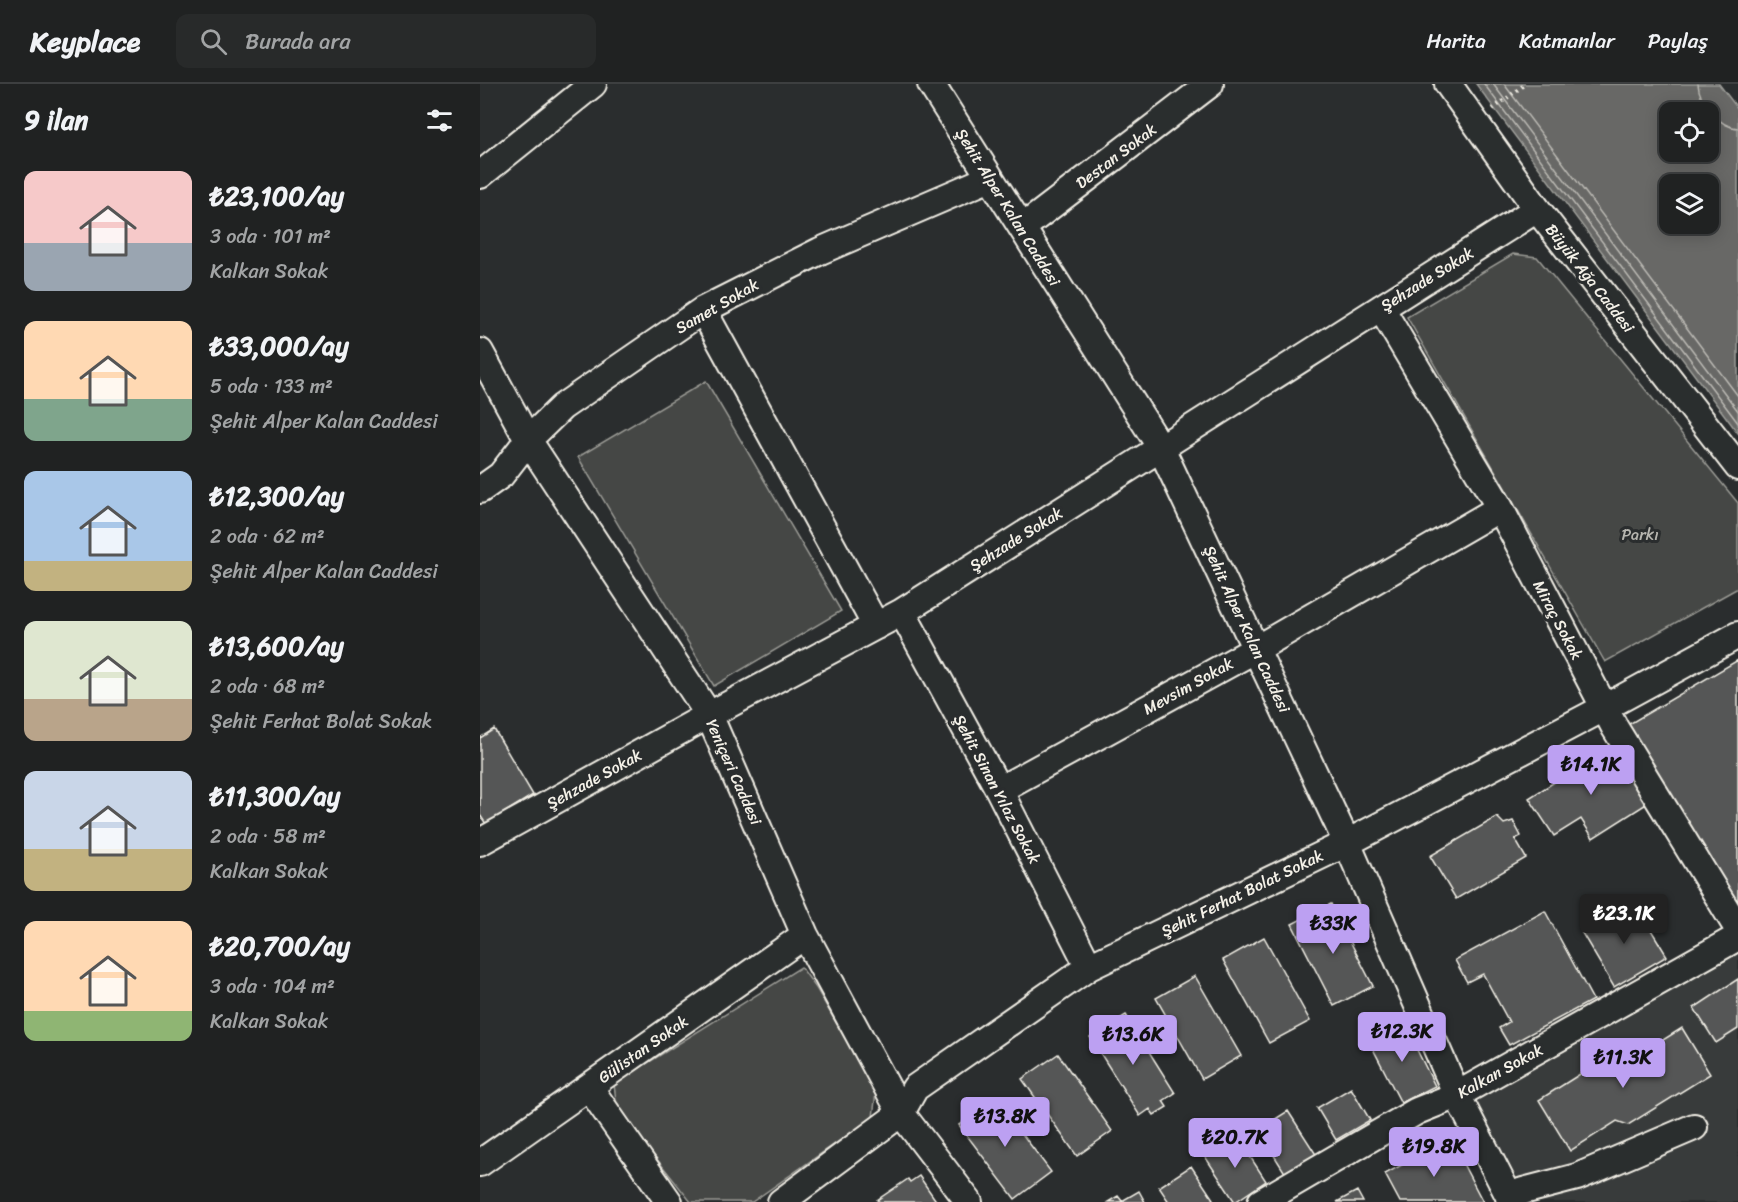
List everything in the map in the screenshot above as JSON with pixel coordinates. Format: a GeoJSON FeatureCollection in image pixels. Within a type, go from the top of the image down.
{"type":"FeatureCollection","features":[{"type":"Feature","properties":{"kind":"street","name":"Şehit Alper Kalan Caddesi"},"geometry":{"type":"LineString","coordinates":[[931,84],[1161,448],[1347,843],[1457,1095],[1511,1200]]}},
{"type":"Feature","properties":{"kind":"street","name":"Büyük Ağa Caddesi"},"geometry":{"type":"LineString","coordinates":[[1448,84],[1537,209],[1738,467]]}},
{"type":"Feature","properties":{"kind":"street"},"geometry":{"type":"LineString","coordinates":[[480,175],[583,87]]}},
{"type":"Feature","properties":{"kind":"street","name":"Destan Sokak"},"geometry":{"type":"LineString","coordinates":[[1022,228],[1200,87]]}},
{"type":"Feature","properties":{"kind":"street","name":"Samet Sokak"},"geometry":{"type":"LineString","coordinates":[[480,490],[501,476],[528,440],[562,407],[703,310],[820,251],[990,178]]}},
{"type":"Feature","properties":{"kind":"street","name":"Şehzade Sokak"},"geometry":{"type":"LineString","coordinates":[[480,842],[709,715],[902,612],[1537,209]]}},
{"type":"Feature","properties":{"kind":"street","name":"Miraç Sokak"},"geometry":{"type":"LineString","coordinates":[[1381,309],[1500,508],[1604,708],[1738,929]]}},
{"type":"Feature","properties":{"kind":"street"},"geometry":{"type":"LineString","coordinates":[[703,310],[876,626]]}},
{"type":"Feature","properties":{"kind":"street","name":"Yeniçeri Caddesi"},"geometry":{"type":"LineString","coordinates":[[480,352],[528,440],[709,715],[805,935],[901,1113],[969,1202]]}},
{"type":"Feature","properties":{"kind":"street","name":"Mevsim Sokak"},"geometry":{"type":"LineString","coordinates":[[999,790],[1256,649],[1500,508]]}},
{"type":"Feature","properties":{"kind":"street","name":"Şehit Sinan Yılaz Sokak"},"geometry":{"type":"LineString","coordinates":[[902,612],[999,790],[1089,967]]}},
{"type":"Feature","properties":{"kind":"street","name":"Şehit Ferhat Bolat Sokak"},"geometry":{"type":"LineString","coordinates":[[781,1202],[901,1113],[915,1088],[1089,967],[1347,843],[1738,635]]}},
{"type":"Feature","properties":{"kind":"street","name":"Gülistan Sokak"},"geometry":{"type":"LineString","coordinates":[[480,1163],[805,935]]}},
{"type":"Feature","properties":{"kind":"street","name":"Kalkan Sokak"},"geometry":{"type":"LineString","coordinates":[[1260,1202],[1417,1112],[1457,1095],[1738,937]]}},
{"type":"Feature","properties":{"kind":"street"},"geometry":{"type":"LineString","coordinates":[[589,1087],[669,1202]]}},
{"type":"Feature","properties":{"kind":"street"},"geometry":{"type":"LineString","coordinates":[[1511,1200],[1523,1191],[1577,1177],[1694,1127]]}},
{"type":"Feature","properties":{"kind":"path"},"geometry":{"type":"LineString","coordinates":[[1475,122],[1526,84]]}},
{"type":"Feature","properties":{"kind":"shaded area"},"geometry":{"type":"Polygon","coordinates":[[[1738,948],[1738,1202],[1529,1202],[1475,1102],[1738,948]]]}},
{"type":"Feature","properties":{"kind":"green space","name":"Parkı"},"geometry":{"type":"Polygon","coordinates":[[[1513,254],[1537,257],[1738,503],[1738,588],[1605,662],[1407,317],[1513,254]]]}},
{"type":"Feature","properties":{"kind":"green space"},"geometry":{"type":"Polygon","coordinates":[[[706,381],[841,611],[714,686],[578,457],[706,381]]]}},
{"type":"Feature","properties":{"kind":"green space"},"geometry":{"type":"Polygon","coordinates":[[[801,967],[816,988],[876,1092],[873,1117],[752,1202],[691,1202],[617,1109],[614,1084],[801,967]]]}},
{"type":"Feature","properties":{"kind":"water"},"geometry":{"type":"Polygon","coordinates":[[[1476,84],[1719,84],[1738,109],[1738,433],[1476,84]]]}},
{"type":"Feature","properties":{"kind":"building"},"geometry":{"type":"Polygon","coordinates":[[[1738,660],[1738,902],[1624,727],[1738,660]]]}},
{"type":"Feature","properties":{"kind":"building"},"geometry":{"type":"Polygon","coordinates":[[[494,729],[533,795],[486,824],[480,815],[480,738],[494,729]]]}},
{"type":"Feature","properties":{"kind":"building"},"geometry":{"type":"Polygon","coordinates":[[[1612,746],[1648,803],[1593,838],[1581,819],[1554,836],[1529,798],[1612,746]]]}},
{"type":"Feature","properties":{"kind":"building"},"geometry":{"type":"Polygon","coordinates":[[[1497,817],[1504,824],[1513,821],[1521,836],[1515,839],[1526,858],[1456,899],[1430,856],[1497,817]]]}},
{"type":"Feature","properties":{"kind":"building"},"geometry":{"type":"Polygon","coordinates":[[[1634,902],[1667,956],[1614,987],[1582,933],[1634,902]]]}},
{"type":"Feature","properties":{"kind":"building"},"geometry":{"type":"Polygon","coordinates":[[[1331,904],[1373,986],[1334,1006],[1292,924],[1331,904]]]}},
{"type":"Feature","properties":{"kind":"building"},"geometry":{"type":"Polygon","coordinates":[[[1545,911],[1593,1000],[1509,1045],[1499,1028],[1509,1022],[1483,974],[1467,982],[1455,960],[1545,911]]]}},
{"type":"Feature","properties":{"kind":"building"},"geometry":{"type":"Polygon","coordinates":[[[1264,937],[1310,1021],[1269,1043],[1223,960],[1264,937]]]}},
{"type":"Feature","properties":{"kind":"building"},"geometry":{"type":"Polygon","coordinates":[[[1195,976],[1241,1056],[1202,1079],[1156,998],[1195,976]]]}},
{"type":"Feature","properties":{"kind":"building"},"geometry":{"type":"Polygon","coordinates":[[[1738,979],[1738,1029],[1716,1043],[1694,1008],[1738,979]]]}},
{"type":"Feature","properties":{"kind":"building"},"geometry":{"type":"Polygon","coordinates":[[[1126,1015],[1175,1093],[1163,1101],[1167,1107],[1154,1115],[1150,1109],[1140,1116],[1090,1037],[1126,1015]]]}},
{"type":"Feature","properties":{"kind":"building"},"geometry":{"type":"Polygon","coordinates":[[[1404,1024],[1435,1086],[1401,1103],[1369,1041],[1404,1024]]]}},
{"type":"Feature","properties":{"kind":"building"},"geometry":{"type":"Polygon","coordinates":[[[1682,1028],[1710,1074],[1628,1125],[1617,1121],[1570,1151],[1539,1100],[1607,1057],[1620,1067],[1682,1028]]]}},
{"type":"Feature","properties":{"kind":"building"},"geometry":{"type":"Polygon","coordinates":[[[1058,1054],[1112,1131],[1077,1156],[1022,1079],[1058,1054]]]}},
{"type":"Feature","properties":{"kind":"building"},"geometry":{"type":"Polygon","coordinates":[[[1351,1088],[1370,1120],[1336,1140],[1317,1108],[1351,1088]]]}},
{"type":"Feature","properties":{"kind":"building"},"geometry":{"type":"Polygon","coordinates":[[[995,1098],[1051,1172],[1015,1199],[959,1125],[995,1098]]]}},
{"type":"Feature","properties":{"kind":"building"},"geometry":{"type":"Polygon","coordinates":[[[1288,1111],[1317,1156],[1287,1176],[1258,1130],[1288,1111]]]}},
{"type":"Feature","properties":{"kind":"building"},"geometry":{"type":"Polygon","coordinates":[[[1229,1139],[1233,1145],[1240,1141],[1266,1181],[1235,1202],[1204,1155],[1229,1139]]]}},
{"type":"Feature","properties":{"kind":"building"},"geometry":{"type":"Polygon","coordinates":[[[1450,1139],[1483,1202],[1400,1202],[1385,1174],[1450,1139]]]}},
{"type":"Feature","properties":{"kind":"building"},"geometry":{"type":"Polygon","coordinates":[[[1191,1166],[1213,1199],[1209,1202],[1169,1202],[1159,1187],[1191,1166]]]}},
{"type":"Feature","properties":{"kind":"building"},"geometry":{"type":"Polygon","coordinates":[[[919,1176],[937,1202],[880,1202],[877,1200],[908,1179],[910,1182],[919,1176]]]}},
{"type":"Feature","properties":{"kind":"building"},"geometry":{"type":"Polygon","coordinates":[[[1139,1191],[1145,1202],[1108,1202],[1118,1196],[1122,1201],[1139,1191]]]}},
{"type":"Feature","properties":{"kind":"building"},"geometry":{"type":"Polygon","coordinates":[[[1357,1191],[1363,1202],[1337,1202],[1357,1191]]]}}]}
